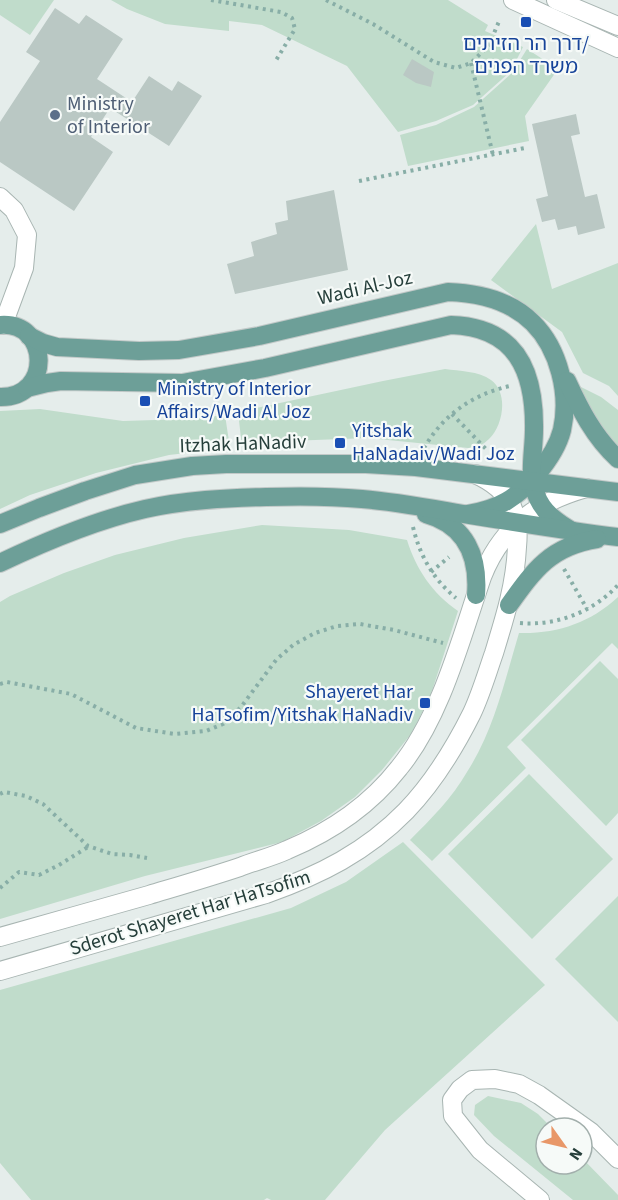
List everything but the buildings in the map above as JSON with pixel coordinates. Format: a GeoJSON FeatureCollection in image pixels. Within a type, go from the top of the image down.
{"type":"FeatureCollection","features":[{"type":"Feature","properties":{"kind":"main road","name":"Wadi Al-Joz"},"geometry":{"type":"LineString","coordinates":[[2,325],[13,326],[43,343],[57,347],[139,351],[179,350],[259,336],[448,292],[469,292],[495,299],[517,310],[533,323],[547,342],[557,362],[565,412],[561,432],[549,458],[524,490],[491,509],[468,514]]}},
{"type":"Feature","properties":{"kind":"main road"},"geometry":{"type":"LineString","coordinates":[[27,388],[62,381],[182,383],[265,368],[432,328],[464,325],[483,330],[500,338],[509,346],[526,373],[534,410],[532,481],[535,493],[541,506],[574,532]]}},
{"type":"Feature","properties":{"kind":"main road"},"geometry":{"type":"LineString","coordinates":[[0,397],[18,394],[34,380],[39,369],[39,357],[36,346],[29,336]]}},
{"type":"Feature","properties":{"kind":"main road"},"geometry":{"type":"LineString","coordinates":[[557,362],[591,428],[618,459]]}},
{"type":"Feature","properties":{"kind":"main road","name":"Itzhak HaNadiv"},"geometry":{"type":"LineString","coordinates":[[0,524],[48,504],[135,475],[192,466],[226,464],[366,464],[416,467],[618,492]]}},
{"type":"Feature","properties":{"kind":"main road"},"geometry":{"type":"LineString","coordinates":[[0,563],[51,540],[144,510],[185,502],[233,498],[315,496],[363,499],[618,537]]}},
{"type":"Feature","properties":{"kind":"main road"},"geometry":{"type":"LineString","coordinates":[[363,499],[436,517],[448,524],[461,537],[473,556],[477,576],[476,595]]}},
{"type":"Feature","properties":{"kind":"main road"},"geometry":{"type":"LineString","coordinates":[[508,605],[531,574],[555,554],[571,545],[618,537]]}},
{"type":"Feature","properties":{"kind":"street"},"geometry":{"type":"LineString","coordinates":[[513,0],[618,48]]}},
{"type":"Feature","properties":{"kind":"street"},"geometry":{"type":"LineString","coordinates":[[556,0],[618,26]]}},
{"type":"Feature","properties":{"kind":"street"},"geometry":{"type":"LineString","coordinates":[[0,197],[14,210],[27,235],[24,268],[2,325]]}},
{"type":"Feature","properties":{"kind":"street","name":"Sderot Shayeret Har HaTsofim"},"geometry":{"type":"LineString","coordinates":[[0,971],[298,883],[355,854],[385,831],[427,788],[446,760],[473,711],[484,684],[513,587],[516,564],[516,515],[508,500],[497,488],[475,474]]}},
{"type":"Feature","properties":{"kind":"street","name":"Sderot Shayeret Har HaTsofim"},"geometry":{"type":"LineString","coordinates":[[0,937],[197,881],[285,851],[336,825],[363,805],[400,767],[434,710],[459,647],[488,561],[499,545],[517,523],[541,506],[586,488]]}},
{"type":"Feature","properties":{"kind":"street"},"geometry":{"type":"LineString","coordinates":[[540,1200],[480,1150],[453,1116],[452,1100],[460,1089],[472,1080],[495,1079],[519,1084],[539,1095],[591,1132],[618,1159]]}},
{"type":"Feature","properties":{"kind":"path"},"geometry":{"type":"LineString","coordinates":[[211,0],[281,12],[292,18],[295,29],[275,62]]}},
{"type":"Feature","properties":{"kind":"path"},"geometry":{"type":"LineString","coordinates":[[326,0],[373,24],[434,62],[456,68],[471,63],[489,45],[500,19]]}},
{"type":"Feature","properties":{"kind":"path"},"geometry":{"type":"LineString","coordinates":[[471,63],[493,155]]}},
{"type":"Feature","properties":{"kind":"path"},"geometry":{"type":"LineString","coordinates":[[359,181],[525,148]]}},
{"type":"Feature","properties":{"kind":"path"},"geometry":{"type":"LineString","coordinates":[[424,448],[442,423],[474,398],[514,385]]}},
{"type":"Feature","properties":{"kind":"path"},"geometry":{"type":"LineString","coordinates":[[452,414],[486,449]]}},
{"type":"Feature","properties":{"kind":"path"},"geometry":{"type":"LineString","coordinates":[[412,526],[420,553],[431,572],[456,598]]}},
{"type":"Feature","properties":{"kind":"path"},"geometry":{"type":"LineString","coordinates":[[431,572],[449,557]]}},
{"type":"Feature","properties":{"kind":"path"},"geometry":{"type":"LineString","coordinates":[[564,568],[587,609]]}},
{"type":"Feature","properties":{"kind":"path"},"geometry":{"type":"LineString","coordinates":[[516,623],[530,624],[558,620],[577,614],[604,598],[618,585]]}},
{"type":"Feature","properties":{"kind":"path"},"geometry":{"type":"LineString","coordinates":[[0,684],[7,682],[71,694],[136,728],[175,734],[206,731],[223,724],[241,707],[276,660],[293,645],[315,633],[338,626],[360,624],[394,630],[459,647]]}},
{"type":"Feature","properties":{"kind":"path"},"geometry":{"type":"LineString","coordinates":[[0,794],[4,792],[26,796],[43,804],[88,846],[112,855],[147,858]]}},
{"type":"Feature","properties":{"kind":"path"},"geometry":{"type":"LineString","coordinates":[[0,888],[19,872],[39,875],[88,846]]}},
{"type":"Feature","properties":{"kind":"green space"},"geometry":{"type":"Polygon","coordinates":[[[0,0],[54,0],[30,35],[0,15],[0,0]]]}},
{"type":"Feature","properties":{"kind":"green space"},"geometry":{"type":"Polygon","coordinates":[[[111,0],[448,0],[488,25],[485,31],[523,47],[511,71],[473,105],[436,121],[398,132],[347,66],[262,25],[229,21],[229,31],[165,24],[111,0]]]}},
{"type":"Feature","properties":{"kind":"green space"},"geometry":{"type":"Polygon","coordinates":[[[527,49],[558,69],[525,116],[529,141],[408,166],[400,135],[436,125],[474,107],[512,73],[527,49]]]}},
{"type":"Feature","properties":{"kind":"green space"},"geometry":{"type":"Polygon","coordinates":[[[536,224],[552,289],[618,263],[618,396],[609,386],[583,373],[562,332],[491,280],[536,224]]]}},
{"type":"Feature","properties":{"kind":"green space"},"geometry":{"type":"Polygon","coordinates":[[[445,369],[481,375],[497,386],[502,401],[501,418],[494,433],[479,446],[468,448],[368,438],[289,441],[242,447],[238,412],[445,369]]]}},
{"type":"Feature","properties":{"kind":"green space"},"geometry":{"type":"Polygon","coordinates":[[[573,383],[601,397],[618,410],[618,451],[573,383]]]}},
{"type":"Feature","properties":{"kind":"green space"},"geometry":{"type":"Polygon","coordinates":[[[40,409],[123,421],[188,419],[225,415],[230,448],[169,455],[96,473],[30,495],[0,509],[0,411],[40,409]]]}},
{"type":"Feature","properties":{"kind":"green space"},"geometry":{"type":"Polygon","coordinates":[[[262,525],[349,530],[407,540],[426,580],[458,611],[430,697],[411,734],[382,770],[355,797],[321,821],[282,842],[145,876],[0,919],[0,602],[64,573],[115,555],[184,538],[262,525]]]}},
{"type":"Feature","properties":{"kind":"green space"},"geometry":{"type":"Polygon","coordinates":[[[618,597],[618,649],[612,643],[507,747],[526,768],[432,861],[410,840],[461,782],[485,739],[519,633],[547,631],[572,625],[596,614],[618,597]]]}},
{"type":"Feature","properties":{"kind":"green space"},"geometry":{"type":"Polygon","coordinates":[[[600,661],[618,679],[618,813],[606,826],[521,740],[600,661]]]}},
{"type":"Feature","properties":{"kind":"green space"},"geometry":{"type":"Polygon","coordinates":[[[529,774],[613,859],[532,939],[448,854],[529,774]]]}},
{"type":"Feature","properties":{"kind":"green space"},"geometry":{"type":"Polygon","coordinates":[[[403,842],[545,985],[385,1130],[325,1200],[271,1200],[267,1198],[264,1200],[31,1200],[0,1163],[0,990],[291,908],[346,882],[403,842]]]}},
{"type":"Feature","properties":{"kind":"green space"},"geometry":{"type":"Polygon","coordinates":[[[618,896],[618,1022],[555,959],[618,896]]]}},
{"type":"Feature","properties":{"kind":"green space"},"geometry":{"type":"Polygon","coordinates":[[[488,1096],[521,1103],[540,1116],[534,1116],[534,1168],[494,1136],[474,1115],[475,1105],[488,1096]]]}},
{"type":"Feature","properties":{"kind":"green space"},"geometry":{"type":"Polygon","coordinates":[[[594,1170],[618,1195],[618,1200],[573,1200],[543,1176],[594,1176],[594,1170]]]}},
{"type":"Feature","properties":{"kind":"place","name":"דרך הר הזיתים/ משרד הפנים"},"geometry":{"type":"Point","coordinates":[526,22]}},
{"type":"Feature","properties":{"kind":"place","name":"Ministry of Interior"},"geometry":{"type":"Point","coordinates":[55,115]}},
{"type":"Feature","properties":{"kind":"place","name":"Ministry of Interior Affairs/Wadi Al Joz"},"geometry":{"type":"Point","coordinates":[145,401]}},
{"type":"Feature","properties":{"kind":"place","name":"Yitshak HaNadaiv/Wadi Joz"},"geometry":{"type":"Point","coordinates":[340,443]}},
{"type":"Feature","properties":{"kind":"place","name":"Shayeret Har HaTsofim/Yitshak HaNadiv"},"geometry":{"type":"Point","coordinates":[425,703]}}]}
